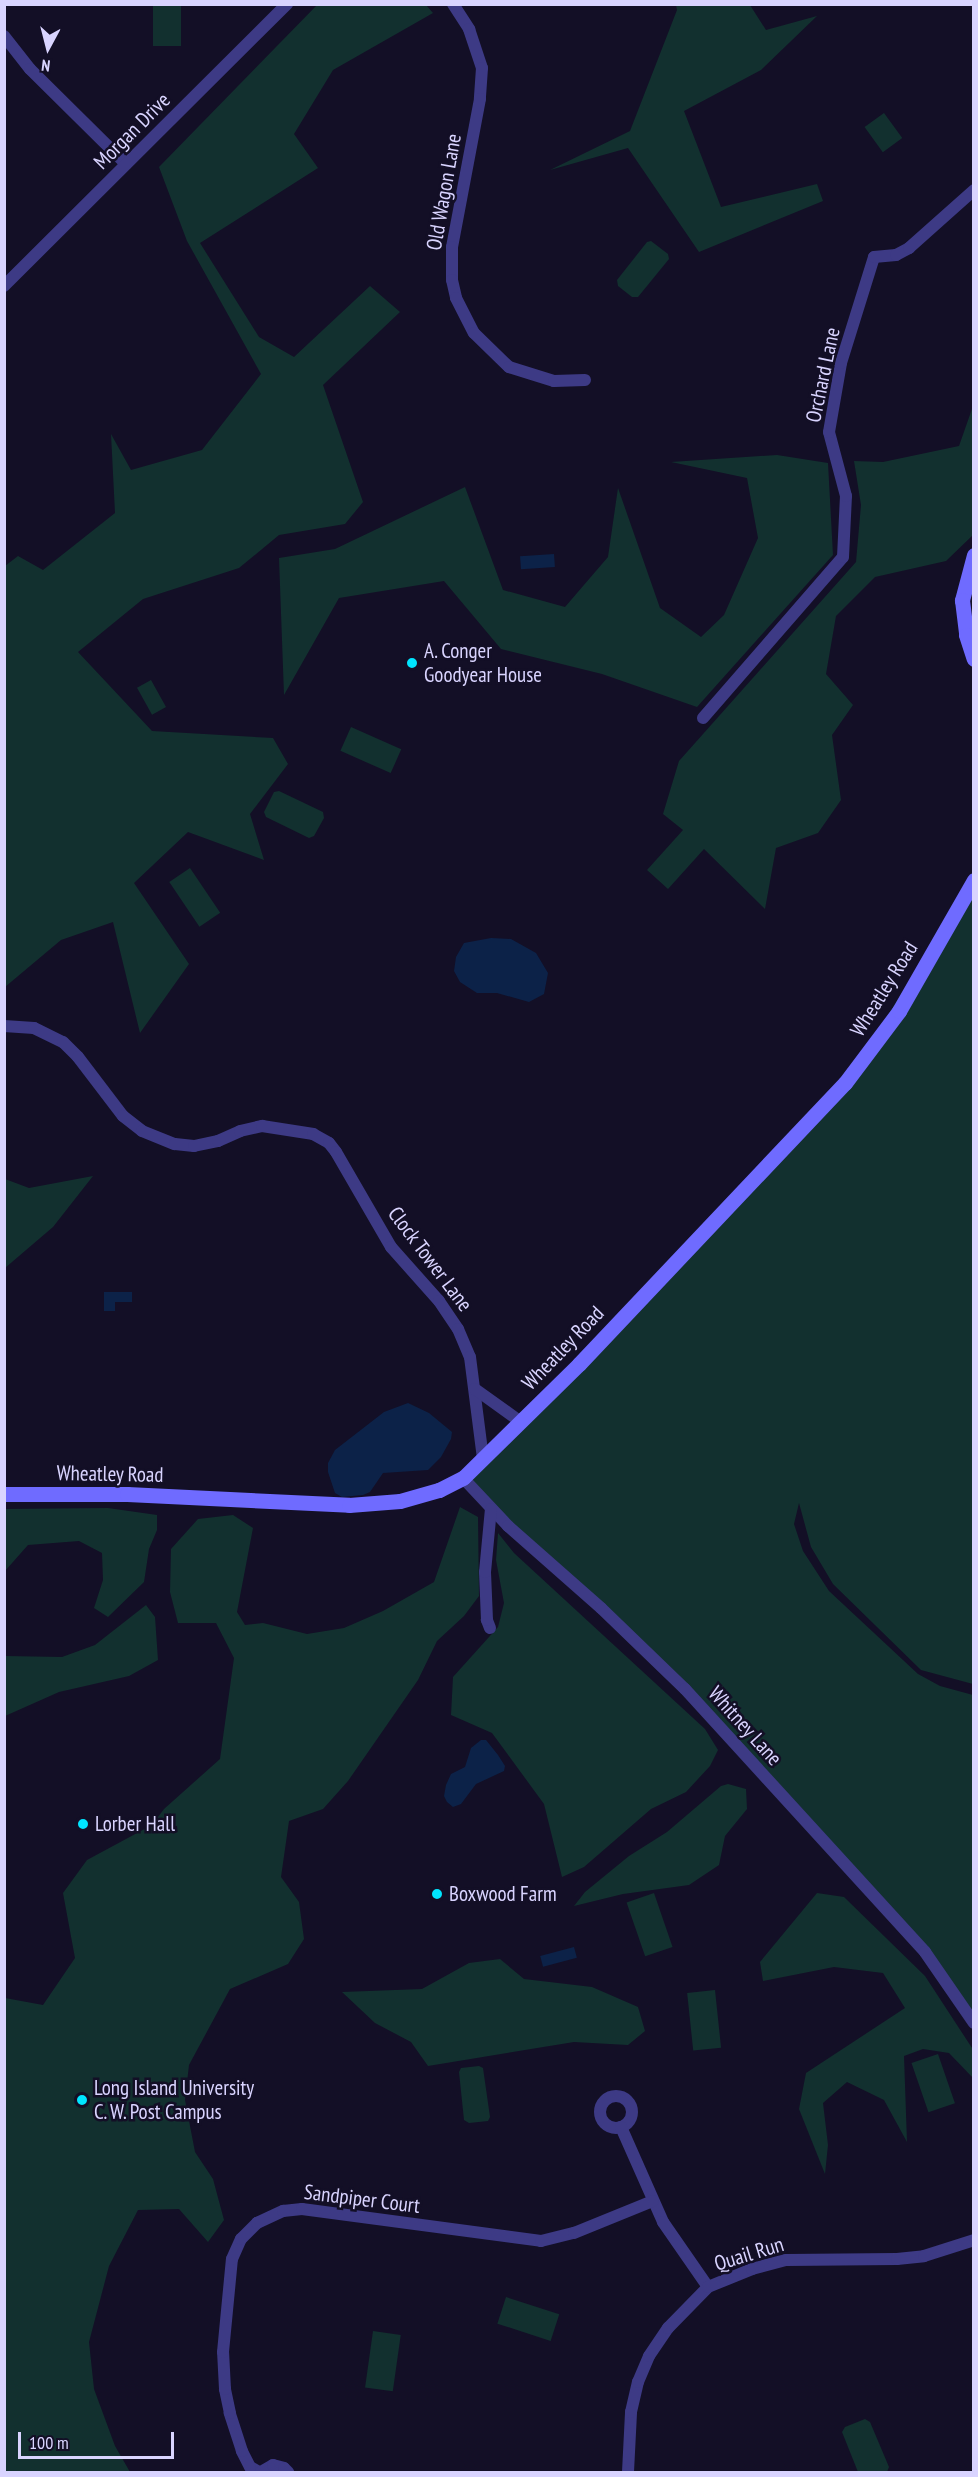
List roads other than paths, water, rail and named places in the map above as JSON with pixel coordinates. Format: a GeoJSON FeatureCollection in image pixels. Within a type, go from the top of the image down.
{"type":"FeatureCollection","features":[{"type":"Feature","properties":{"kind":"main road"},"geometry":{"type":"LineString","coordinates":[[974,555],[962,600],[966,635],[974,659]]}},
{"type":"Feature","properties":{"kind":"main road","name":"Wheatley Road"},"geometry":{"type":"LineString","coordinates":[[4,1494],[127,1494],[349,1505],[400,1501],[439,1490],[463,1478],[521,1422],[845,1083],[899,1011],[974,880]]}},
{"type":"Feature","properties":{"kind":"street","name":"Morgan Drive"},"geometry":{"type":"LineString","coordinates":[[4,286],[287,4]]}},
{"type":"Feature","properties":{"kind":"street","name":"Old Wagon Lane"},"geometry":{"type":"LineString","coordinates":[[453,4],[469,29],[482,68],[480,99],[452,248],[452,280],[456,298],[474,333],[509,367],[554,381],[585,380]]}},
{"type":"Feature","properties":{"kind":"street"},"geometry":{"type":"LineString","coordinates":[[4,36],[30,69],[126,164]]}},
{"type":"Feature","properties":{"kind":"street","name":"Orchard Lane"},"geometry":{"type":"LineString","coordinates":[[703,717],[843,557],[846,496],[830,432],[841,363],[874,257],[900,254],[909,248],[974,190]]}},
{"type":"Feature","properties":{"kind":"street","name":"Clock Tower Lane"},"geometry":{"type":"LineString","coordinates":[[4,1026],[34,1028],[63,1042],[78,1056],[123,1116],[142,1131],[175,1144],[194,1146],[218,1141],[240,1131],[262,1126],[313,1134],[329,1143],[391,1248],[439,1301],[458,1329],[470,1357],[483,1459]]}},
{"type":"Feature","properties":{"kind":"street"},"geometry":{"type":"LineString","coordinates":[[475,1389],[521,1422]]}},
{"type":"Feature","properties":{"kind":"street","name":"Whitney Lane"},"geometry":{"type":"LineString","coordinates":[[463,1478],[491,1509],[630,1635],[685,1689],[926,1952],[974,2023]]}},
{"type":"Feature","properties":{"kind":"street"},"geometry":{"type":"LineString","coordinates":[[490,1628],[487,1620],[485,1572],[491,1509]]}},
{"type":"Feature","properties":{"kind":"street"},"geometry":{"type":"LineString","coordinates":[[621,2127],[663,2222],[708,2287]]}},
{"type":"Feature","properties":{"kind":"street","name":"Sandpiper Court"},"geometry":{"type":"LineString","coordinates":[[288,2472],[284,2468],[273,2465],[260,2472],[250,2468],[242,2451],[225,2389],[223,2360],[225,2308],[232,2259],[241,2239],[257,2223],[283,2211],[302,2209],[541,2241],[574,2233],[653,2201]]}},
{"type":"Feature","properties":{"kind":"street","name":"Quail Run"},"geometry":{"type":"LineString","coordinates":[[628,2472],[631,2412],[638,2382],[648,2356],[668,2328],[708,2287],[753,2269],[786,2260],[897,2259],[924,2256],[974,2240]]}},
{"type":"Feature","properties":{"kind":"water"},"geometry":{"type":"Polygon","coordinates":[[[554,554],[555,567],[521,569],[520,556],[554,554]]]}},
{"type":"Feature","properties":{"kind":"water"},"geometry":{"type":"Polygon","coordinates":[[[491,938],[511,939],[536,953],[548,973],[544,994],[529,1002],[497,993],[477,993],[460,982],[454,971],[456,957],[464,943],[491,938]]]}},
{"type":"Feature","properties":{"kind":"water"},"geometry":{"type":"Polygon","coordinates":[[[104,1292],[132,1292],[132,1302],[115,1302],[115,1311],[104,1311],[104,1292]]]}},
{"type":"Feature","properties":{"kind":"water"},"geometry":{"type":"Polygon","coordinates":[[[408,1403],[429,1413],[452,1432],[451,1439],[441,1457],[428,1470],[383,1473],[370,1492],[363,1495],[342,1497],[335,1493],[328,1472],[328,1463],[335,1450],[384,1412],[408,1403]]]}},
{"type":"Feature","properties":{"kind":"water"},"geometry":{"type":"Polygon","coordinates":[[[481,1740],[486,1740],[498,1755],[505,1766],[504,1771],[476,1784],[461,1804],[453,1807],[444,1796],[446,1785],[451,1774],[465,1767],[471,1748],[481,1740]]]}},
{"type":"Feature","properties":{"kind":"water"},"geometry":{"type":"Polygon","coordinates":[[[574,1947],[577,1958],[543,1967],[540,1956],[574,1947]]]}},
{"type":"Feature","properties":{"kind":"place","name":"A. Conger Goodyear House"},"geometry":{"type":"Point","coordinates":[412,663]}},
{"type":"Feature","properties":{"kind":"place","name":"Lorber Hall"},"geometry":{"type":"Point","coordinates":[83,1824]}},
{"type":"Feature","properties":{"kind":"place","name":"Boxwood Farm"},"geometry":{"type":"Point","coordinates":[437,1894]}},
{"type":"Feature","properties":{"kind":"place","name":"Long Island University C. W. Post Campus"},"geometry":{"type":"Point","coordinates":[82,2100]}}]}
